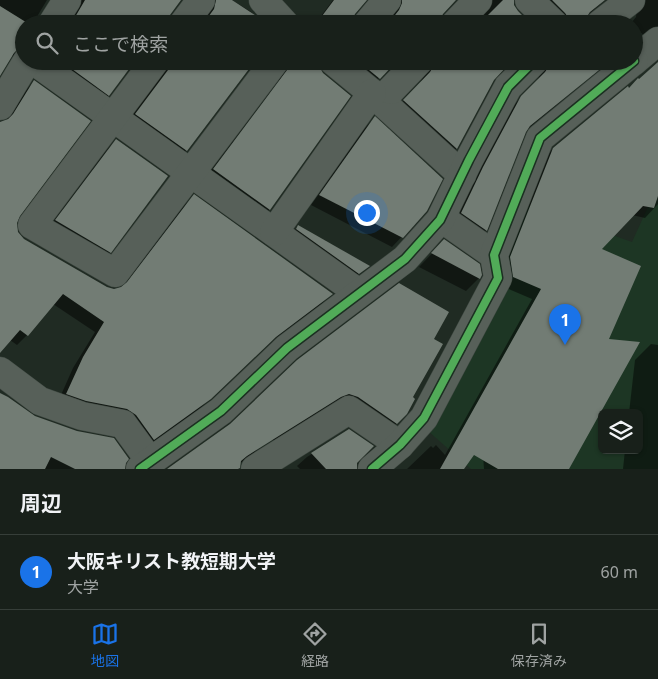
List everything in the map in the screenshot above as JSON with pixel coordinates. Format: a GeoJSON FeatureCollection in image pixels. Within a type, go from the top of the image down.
{"type":"FeatureCollection","features":[{"type":"Feature","properties":{"kind":"street"},"geometry":{"type":"LineString","coordinates":[[58,15],[67,0]]}},
{"type":"Feature","properties":{"kind":"street"},"geometry":{"type":"LineString","coordinates":[[190,15],[201,0]]}},
{"type":"Feature","properties":{"kind":"street"},"geometry":{"type":"LineString","coordinates":[[263,0],[277,15]]}},
{"type":"Feature","properties":{"kind":"street"},"geometry":{"type":"LineString","coordinates":[[374,15],[387,0]]}},
{"type":"Feature","properties":{"kind":"street"},"geometry":{"type":"LineString","coordinates":[[464,15],[478,0]]}},
{"type":"Feature","properties":{"kind":"street"},"geometry":{"type":"LineString","coordinates":[[529,0],[545,15]]}},
{"type":"Feature","properties":{"kind":"street"},"geometry":{"type":"LineString","coordinates":[[612,15],[631,0]]}},
{"type":"Feature","properties":{"kind":"street"},"geometry":{"type":"LineString","coordinates":[[643,54],[658,41]]}},
{"type":"Feature","properties":{"kind":"street"},"geometry":{"type":"LineString","coordinates":[[0,106],[22,70]]}},
{"type":"Feature","properties":{"kind":"street"},"geometry":{"type":"LineString","coordinates":[[46,70],[359,293]]}},
{"type":"Feature","properties":{"kind":"street"},"geometry":{"type":"LineString","coordinates":[[148,70],[32,225],[115,273],[268,70]]}},
{"type":"Feature","properties":{"kind":"street"},"geometry":{"type":"LineString","coordinates":[[348,70],[382,91],[462,175]]}},
{"type":"Feature","properties":{"kind":"street"},"geometry":{"type":"LineString","coordinates":[[274,232],[382,91],[408,70]]}},
{"type":"Feature","properties":{"kind":"street"},"geometry":{"type":"LineString","coordinates":[[0,372],[40,401],[82,416],[123,424],[145,465],[221,411],[287,348],[405,259],[440,220],[508,86],[525,70]]}},
{"type":"Feature","properties":{"kind":"street"},"geometry":{"type":"LineString","coordinates":[[372,469],[400,445],[424,418],[498,278],[494,255],[540,138],[623,70]]}},
{"type":"Feature","properties":{"kind":"street"},"geometry":{"type":"LineString","coordinates":[[441,218],[494,255]]}},
{"type":"Feature","properties":{"kind":"street"},"geometry":{"type":"LineString","coordinates":[[255,469],[349,410],[400,445]]}},
{"type":"Feature","properties":{"kind":"shaded area"},"geometry":{"type":"Polygon","coordinates":[[[658,185],[658,469],[471,469],[427,430],[509,277],[509,247],[524,204],[632,242],[658,185]]]}},
{"type":"Feature","properties":{"kind":"building"},"geometry":{"type":"Polygon","coordinates":[[[85,0],[181,0],[170,15],[76,15],[85,0]]]}},
{"type":"Feature","properties":{"kind":"building"},"geometry":{"type":"Polygon","coordinates":[[[216,0],[232,0],[255,15],[210,15],[214,9],[216,0]]]}},
{"type":"Feature","properties":{"kind":"building"},"geometry":{"type":"Polygon","coordinates":[[[334,0],[367,0],[355,15],[323,15],[334,0]]]}},
{"type":"Feature","properties":{"kind":"building"},"geometry":{"type":"Polygon","coordinates":[[[402,0],[456,0],[442,15],[395,15],[402,0]]]}},
{"type":"Feature","properties":{"kind":"building"},"geometry":{"type":"Polygon","coordinates":[[[503,0],[514,0],[514,5],[522,15],[488,15],[503,0]]]}},
{"type":"Feature","properties":{"kind":"building"},"geometry":{"type":"Polygon","coordinates":[[[552,0],[605,0],[588,15],[566,15],[552,0]]]}},
{"type":"Feature","properties":{"kind":"building"},"geometry":{"type":"Polygon","coordinates":[[[0,6],[15,15],[15,52],[0,76],[0,6]]]}},
{"type":"Feature","properties":{"kind":"building"},"geometry":{"type":"Polygon","coordinates":[[[658,62],[658,196],[654,208],[643,206],[602,249],[641,266],[609,339],[640,342],[603,409],[598,409],[598,417],[569,469],[498,469],[474,455],[464,469],[440,469],[541,289],[513,277],[510,257],[553,148],[658,62]]]}},
{"type":"Feature","properties":{"kind":"building"},"geometry":{"type":"Polygon","coordinates":[[[73,70],[128,70],[109,96],[73,70]]]}},
{"type":"Feature","properties":{"kind":"building"},"geometry":{"type":"Polygon","coordinates":[[[168,70],[248,70],[187,151],[135,114],[168,70]]]}},
{"type":"Feature","properties":{"kind":"building"},"geometry":{"type":"Polygon","coordinates":[[[287,70],[321,70],[351,96],[270,210],[213,169],[287,70]]]}},
{"type":"Feature","properties":{"kind":"building"},"geometry":{"type":"Polygon","coordinates":[[[369,70],[388,70],[380,79],[369,70]]]}},
{"type":"Feature","properties":{"kind":"building"},"geometry":{"type":"Polygon","coordinates":[[[431,70],[503,70],[494,80],[457,149],[403,100],[431,70]]]}},
{"type":"Feature","properties":{"kind":"building"},"geometry":{"type":"Polygon","coordinates":[[[546,70],[599,70],[530,126],[487,231],[461,213],[521,96],[546,70]]]}},
{"type":"Feature","properties":{"kind":"building"},"geometry":{"type":"Polygon","coordinates":[[[34,80],[91,121],[20,216],[17,223],[18,232],[24,239],[107,287],[114,289],[121,287],[127,282],[194,194],[333,294],[276,337],[211,399],[154,440],[136,415],[127,409],[86,401],[66,394],[83,357],[104,322],[63,294],[28,336],[20,330],[0,353],[0,122],[8,119],[13,114],[34,80]]]}},
{"type":"Feature","properties":{"kind":"building"},"geometry":{"type":"Polygon","coordinates":[[[375,116],[443,179],[427,211],[403,238],[319,195],[375,116]]]}},
{"type":"Feature","properties":{"kind":"building"},"geometry":{"type":"Polygon","coordinates":[[[116,139],[168,176],[111,253],[55,220],[116,139]]]}},
{"type":"Feature","properties":{"kind":"building"},"geometry":{"type":"Polygon","coordinates":[[[298,225],[370,266],[359,274],[296,229],[298,225]]]}},
{"type":"Feature","properties":{"kind":"building"},"geometry":{"type":"Polygon","coordinates":[[[444,239],[480,264],[482,275],[480,279],[431,253],[444,239]]]}},
{"type":"Feature","properties":{"kind":"building"},"geometry":{"type":"Polygon","coordinates":[[[399,283],[449,312],[434,339],[443,344],[413,397],[415,399],[407,414],[397,424],[358,397],[349,394],[341,397],[247,456],[241,461],[240,468],[238,469],[167,469],[230,424],[297,360],[399,283]]]}},
{"type":"Feature","properties":{"kind":"building"},"geometry":{"type":"Polygon","coordinates":[[[0,393],[35,416],[77,431],[114,438],[129,459],[125,469],[75,469],[51,457],[45,469],[0,469],[0,393]]]}},
{"type":"Feature","properties":{"kind":"building"},"geometry":{"type":"Polygon","coordinates":[[[349,429],[374,446],[357,463],[357,469],[326,469],[311,453],[349,429]]]}},
{"type":"Feature","properties":{"kind":"cycle path"},"geometry":{"type":"LineString","coordinates":[[140,469],[221,411],[287,348],[405,259],[440,220],[508,87],[525,70]]}},
{"type":"Feature","properties":{"kind":"cycle path"},"geometry":{"type":"LineString","coordinates":[[372,469],[400,445],[424,418],[498,278],[494,255],[540,138],[623,70]]}},
{"type":"Feature","properties":{"kind":"place","name":"大阪キリスト教短期大学"},"geometry":{"type":"Point","coordinates":[565,345]}}]}
